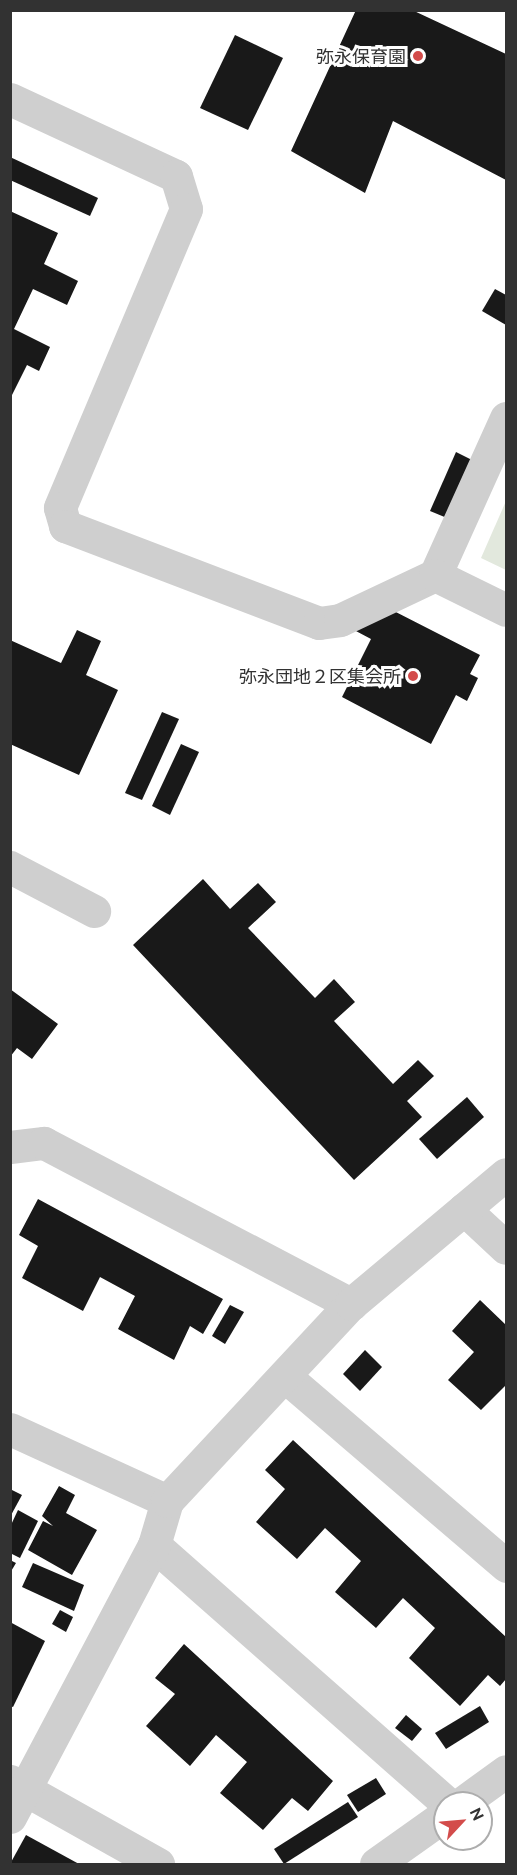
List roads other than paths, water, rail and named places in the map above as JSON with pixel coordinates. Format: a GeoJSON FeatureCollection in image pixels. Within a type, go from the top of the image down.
{"type":"FeatureCollection","features":[{"type":"Feature","properties":{"kind":"street"},"geometry":{"type":"LineString","coordinates":[[10,99],[176,176],[186,209],[60,508],[65,526],[319,624],[340,620],[435,574],[507,418]]}},
{"type":"Feature","properties":{"kind":"street"},"geometry":{"type":"LineString","coordinates":[[435,574],[507,610]]}},
{"type":"Feature","properties":{"kind":"street"},"geometry":{"type":"LineString","coordinates":[[10,867],[94,911]]}},
{"type":"Feature","properties":{"kind":"street"},"geometry":{"type":"LineString","coordinates":[[10,1147],[44,1143],[351,1304]]}},
{"type":"Feature","properties":{"kind":"street"},"geometry":{"type":"LineString","coordinates":[[158,1864],[16,1796],[154,1545],[167,1500],[287,1378],[351,1304],[507,1174]]}},
{"type":"Feature","properties":{"kind":"street"},"geometry":{"type":"LineString","coordinates":[[464,1209],[507,1248]]}},
{"type":"Feature","properties":{"kind":"street"},"geometry":{"type":"LineString","coordinates":[[287,1378],[507,1566]]}},
{"type":"Feature","properties":{"kind":"street"},"geometry":{"type":"LineString","coordinates":[[10,1429],[167,1500]]}},
{"type":"Feature","properties":{"kind":"street"},"geometry":{"type":"LineString","coordinates":[[154,1545],[433,1791]]}},
{"type":"Feature","properties":{"kind":"street"},"geometry":{"type":"LineString","coordinates":[[479,1791],[507,1771]]}},
{"type":"Feature","properties":{"kind":"street"},"geometry":{"type":"LineString","coordinates":[[376,1864],[433,1824]]}},
{"type":"Feature","properties":{"kind":"place","name":"弥永保育園"},"geometry":{"type":"Point","coordinates":[418,56]}},
{"type":"Feature","properties":{"kind":"place","name":"弥永団地２区集会所"},"geometry":{"type":"Point","coordinates":[413,676]}}]}
